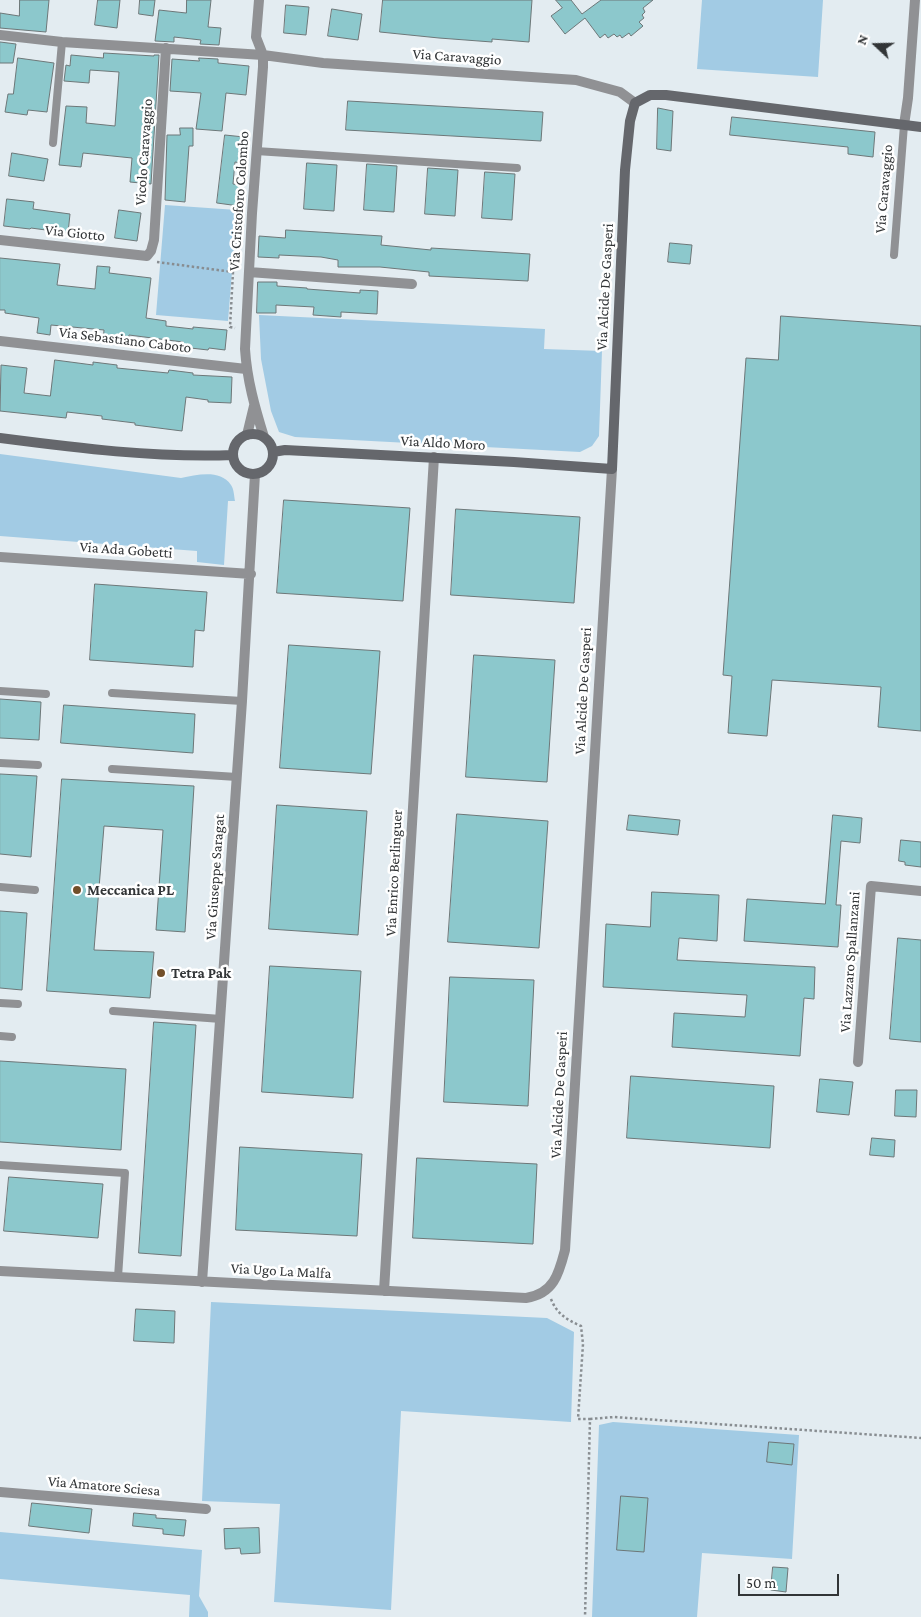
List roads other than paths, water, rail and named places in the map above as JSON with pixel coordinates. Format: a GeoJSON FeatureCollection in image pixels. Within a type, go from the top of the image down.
{"type":"FeatureCollection","features":[{"type":"Feature","properties":{"kind":"street","name":"Via Cristoforo Colombo"},"geometry":{"type":"LineString","coordinates":[[259,0],[256,37],[263,55],[245,329],[246,369],[264,437]]}},
{"type":"Feature","properties":{"kind":"street"},"geometry":{"type":"LineString","coordinates":[[904,125],[917,6]]}},
{"type":"Feature","properties":{"kind":"street","name":"Via Caravaggio"},"geometry":{"type":"LineString","coordinates":[[0,35],[62,42],[263,55],[323,63],[576,80],[620,92],[635,103],[650,94],[666,95],[921,127]]}},
{"type":"Feature","properties":{"kind":"street","name":"Vicolo Caravaggio"},"geometry":{"type":"LineString","coordinates":[[147,256],[151,251],[154,240],[166,48]]}},
{"type":"Feature","properties":{"kind":"street","name":"Via Alcide De Gasperi"},"geometry":{"type":"LineString","coordinates":[[555,1281],[565,1250],[612,469],[625,170],[630,121],[635,103]]}},
{"type":"Feature","properties":{"kind":"street","name":"Via Giotto"},"geometry":{"type":"LineString","coordinates":[[0,240],[147,256]]}},
{"type":"Feature","properties":{"kind":"street"},"geometry":{"type":"LineString","coordinates":[[249,272],[412,284]]}},
{"type":"Feature","properties":{"kind":"street","name":"Via Sebastiano Caboto"},"geometry":{"type":"LineString","coordinates":[[0,341],[246,369]]}},
{"type":"Feature","properties":{"kind":"street","name":"Via Cristoforo Colombo"},"geometry":{"type":"LineString","coordinates":[[247,435],[254,405]]}},
{"type":"Feature","properties":{"kind":"street"},"geometry":{"type":"LineString","coordinates":[[258,434],[264,437],[272,446],[273,452],[270,464],[261,472],[249,474],[238,467],[233,455],[236,442],[247,435],[258,434]]}},
{"type":"Feature","properties":{"kind":"street"},"geometry":{"type":"LineString","coordinates":[[0,438],[105,450],[185,456],[233,455]]}},
{"type":"Feature","properties":{"kind":"street","name":"Via Aldo Moro"},"geometry":{"type":"LineString","coordinates":[[273,452],[285,450],[434,457],[612,469]]}},
{"type":"Feature","properties":{"kind":"street","name":"Via Enrico Berlinguer"},"geometry":{"type":"LineString","coordinates":[[384,1291],[434,457]]}},
{"type":"Feature","properties":{"kind":"street","name":"Via Giuseppe Saragat"},"geometry":{"type":"LineString","coordinates":[[202,1282],[242,701],[255,474]]}},
{"type":"Feature","properties":{"kind":"street","name":"Via Ada Gobetti"},"geometry":{"type":"LineString","coordinates":[[0,557],[250,574]]}},
{"type":"Feature","properties":{"kind":"street","name":"Via Lazzaro Spallanzani"},"geometry":{"type":"LineString","coordinates":[[858,1062],[870,886],[921,892]]}},
{"type":"Feature","properties":{"kind":"street","name":"Via Ugo La Malfa"},"geometry":{"type":"LineString","coordinates":[[0,1271],[526,1298],[536,1296],[555,1281]]}},
{"type":"Feature","properties":{"kind":"street","name":"Via Amatore Sciesa"},"geometry":{"type":"LineString","coordinates":[[0,1492],[206,1509]]}},
{"type":"Feature","properties":{"kind":"lane"},"geometry":{"type":"LineString","coordinates":[[53,143],[62,42]]}},
{"type":"Feature","properties":{"kind":"lane","name":"Via Caravaggio"},"geometry":{"type":"LineString","coordinates":[[894,255],[904,125]]}},
{"type":"Feature","properties":{"kind":"lane"},"geometry":{"type":"LineString","coordinates":[[256,151],[517,168]]}},
{"type":"Feature","properties":{"kind":"lane"},"geometry":{"type":"LineString","coordinates":[[0,692],[46,694]]}},
{"type":"Feature","properties":{"kind":"lane"},"geometry":{"type":"LineString","coordinates":[[112,693],[242,701]]}},
{"type":"Feature","properties":{"kind":"lane"},"geometry":{"type":"LineString","coordinates":[[0,763],[38,766]]}},
{"type":"Feature","properties":{"kind":"lane"},"geometry":{"type":"LineString","coordinates":[[112,769],[237,777]]}},
{"type":"Feature","properties":{"kind":"lane"},"geometry":{"type":"LineString","coordinates":[[0,887],[35,890]]}},
{"type":"Feature","properties":{"kind":"lane"},"geometry":{"type":"LineString","coordinates":[[0,1003],[18,1004]]}},
{"type":"Feature","properties":{"kind":"lane"},"geometry":{"type":"LineString","coordinates":[[113,1011],[221,1019]]}},
{"type":"Feature","properties":{"kind":"lane"},"geometry":{"type":"LineString","coordinates":[[0,1036],[12,1037]]}},
{"type":"Feature","properties":{"kind":"lane"},"geometry":{"type":"LineString","coordinates":[[0,1165],[125,1173],[118,1277]]}},
{"type":"Feature","properties":{"kind":"place","name":"Meccanica PL"},"geometry":{"type":"Point","coordinates":[77,890]}},
{"type":"Feature","properties":{"kind":"place","name":"Tetra Pak"},"geometry":{"type":"Point","coordinates":[161,973]}}]}
